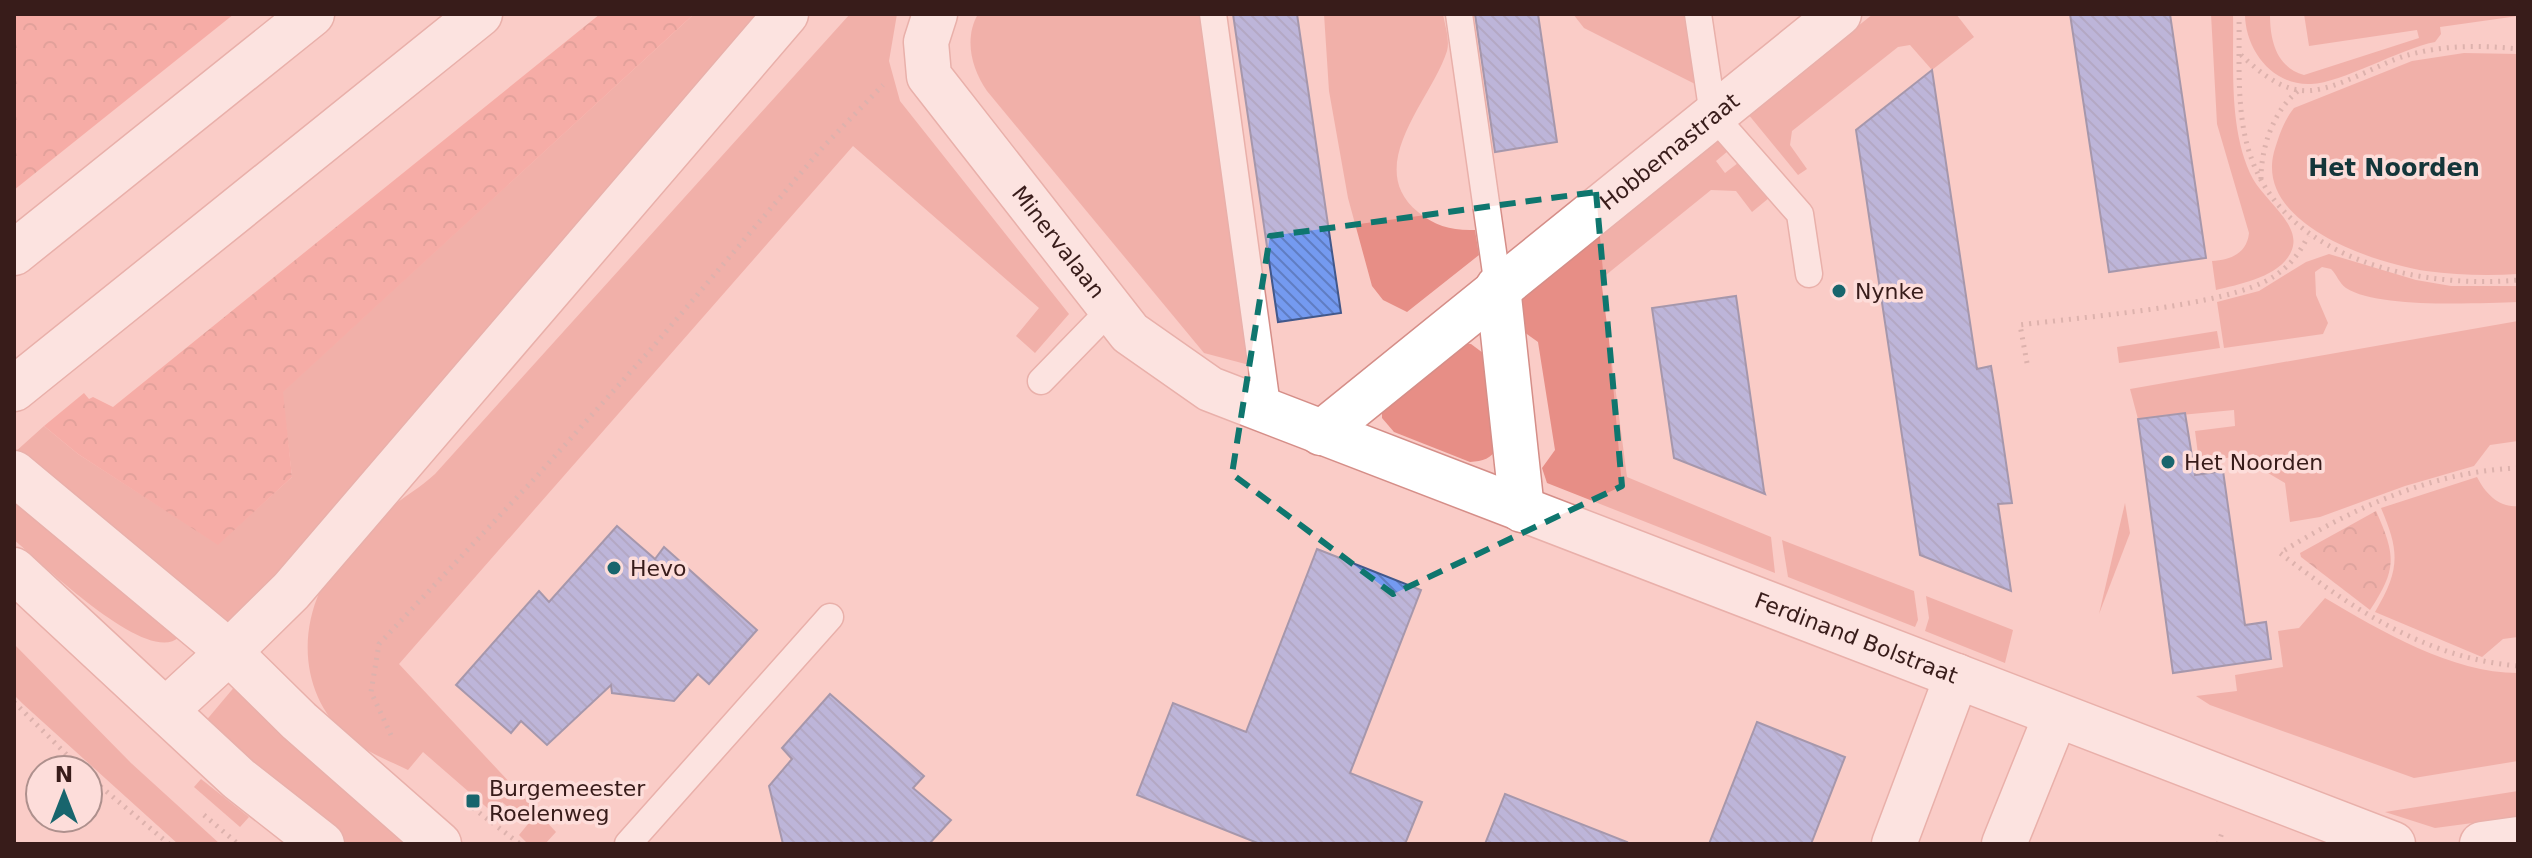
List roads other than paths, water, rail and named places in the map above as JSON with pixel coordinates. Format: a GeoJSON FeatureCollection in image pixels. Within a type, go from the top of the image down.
{"type":"FeatureCollection","features":[{"type":"Feature","properties":{"kind":"main road"},"geometry":{"type":"LineString","coordinates":[[14,253],[312,14]]}},
{"type":"Feature","properties":{"kind":"main road"},"geometry":{"type":"LineString","coordinates":[[14,389],[480,14]]}},
{"type":"Feature","properties":{"kind":"main road"},"geometry":{"type":"LineString","coordinates":[[166,710],[291,591],[786,14]]}},
{"type":"Feature","properties":{"kind":"main road","name":"Hobbemastraat"},"geometry":{"type":"LineString","coordinates":[[1321,433],[1839,14]]}},
{"type":"Feature","properties":{"kind":"main road","name":"Minervalaan"},"geometry":{"type":"LineString","coordinates":[[931,33],[929,76],[1130,333],[1168,363],[1210,389],[1321,433]]}},
{"type":"Feature","properties":{"kind":"main road"},"geometry":{"type":"LineString","coordinates":[[1498,287],[1522,510]]}},
{"type":"Feature","properties":{"kind":"main road","name":"Ferdinand Bolstraat"},"geometry":{"type":"LineString","coordinates":[[1321,433],[2393,844]]}},
{"type":"Feature","properties":{"kind":"main road"},"geometry":{"type":"LineString","coordinates":[[14,473],[229,652],[299,721],[439,844]]}},
{"type":"Feature","properties":{"kind":"main road"},"geometry":{"type":"LineString","coordinates":[[14,570],[239,779],[322,844]]}},
{"type":"Feature","properties":{"kind":"main road"},"geometry":{"type":"LineString","coordinates":[[1894,844],[1957,676]]}},
{"type":"Feature","properties":{"kind":"main road"},"geometry":{"type":"LineString","coordinates":[[2004,844],[2056,715]]}},
{"type":"Feature","properties":{"kind":"main road"},"geometry":{"type":"LineString","coordinates":[[2482,844],[2518,839]]}},
{"type":"Feature","properties":{"kind":"lane"},"geometry":{"type":"LineString","coordinates":[[1213,14],[1268,413]]}},
{"type":"Feature","properties":{"kind":"lane"},"geometry":{"type":"LineString","coordinates":[[1459,14],[1498,287]]}},
{"type":"Feature","properties":{"kind":"lane"},"geometry":{"type":"LineString","coordinates":[[1698,14],[1713,115],[1800,214],[1809,274]]}},
{"type":"Feature","properties":{"kind":"lane"},"geometry":{"type":"LineString","coordinates":[[1041,381],[1111,309]]}},
{"type":"Feature","properties":{"kind":"lane"},"geometry":{"type":"LineString","coordinates":[[628,844],[830,617]]}},
{"type":"Feature","properties":{"kind":"place","name":"Nynke"},"geometry":{"type":"Point","coordinates":[1839,291]}},
{"type":"Feature","properties":{"kind":"place","name":"Het Noorden"},"geometry":{"type":"Point","coordinates":[2168,462]}},
{"type":"Feature","properties":{"kind":"place","name":"Hevo"},"geometry":{"type":"Point","coordinates":[614,568]}},
{"type":"Feature","properties":{"kind":"place","name":"Burgemeester Roelenweg"},"geometry":{"type":"Point","coordinates":[473,801]}},
{"type":"Feature","properties":{"kind":"district","name":"Het Noorden"},"geometry":{"type":"Point","coordinates":[2394,168]}}]}
